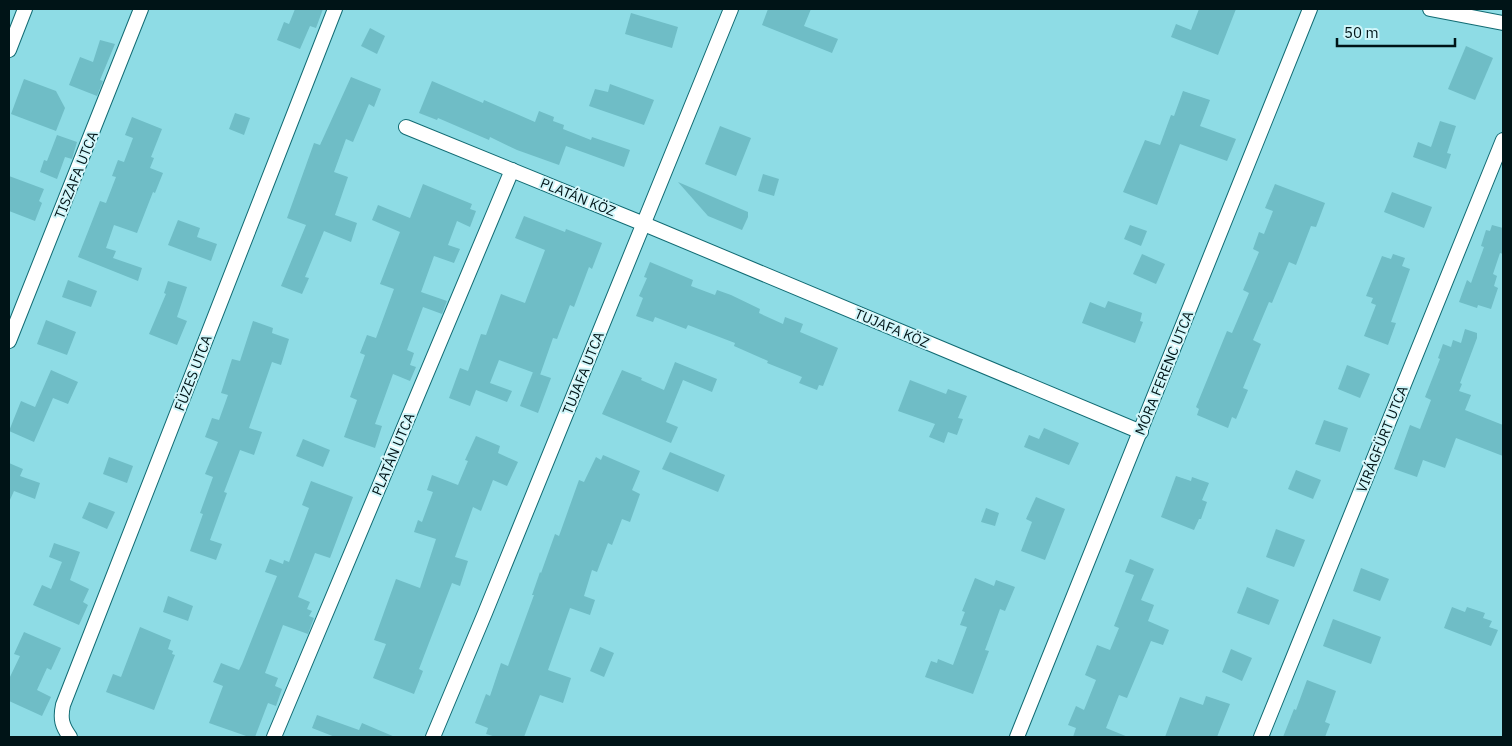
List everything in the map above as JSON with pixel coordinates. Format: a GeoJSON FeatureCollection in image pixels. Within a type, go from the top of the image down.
{"type":"FeatureCollection","features":[{"type":"Feature","properties":{"kind":"street"},"geometry":{"type":"LineString","coordinates":[[9,50],[26,9]]}},
{"type":"Feature","properties":{"kind":"street","name":"TISZAFA UTCA"},"geometry":{"type":"LineString","coordinates":[[9,341],[141,9]]}},
{"type":"Feature","properties":{"kind":"street","name":"FÜZES UTCA"},"geometry":{"type":"LineString","coordinates":[[70,737],[62,723],[63,706],[335,9]]}},
{"type":"Feature","properties":{"kind":"street","name":"TUJAFA UTCA"},"geometry":{"type":"LineString","coordinates":[[433,737],[644,224],[730,9]]}},
{"type":"Feature","properties":{"kind":"street","name":"MÓRA FERENC UTCA"},"geometry":{"type":"LineString","coordinates":[[1018,737],[1310,9]]}},
{"type":"Feature","properties":{"kind":"street"},"geometry":{"type":"LineString","coordinates":[[1430,9],[1503,23]]}},
{"type":"Feature","properties":{"kind":"street","name":"PLATÁN KÖZ"},"geometry":{"type":"LineString","coordinates":[[406,127],[644,224]]}},
{"type":"Feature","properties":{"kind":"street","name":"VIRÁGFÜRT UTCA"},"geometry":{"type":"LineString","coordinates":[[1261,737],[1503,140]]}},
{"type":"Feature","properties":{"kind":"street","name":"PLATÁN UTCA"},"geometry":{"type":"LineString","coordinates":[[274,737],[512,170]]}},
{"type":"Feature","properties":{"kind":"street","name":"TUJAFA KÖZ"},"geometry":{"type":"LineString","coordinates":[[644,224],[1141,432]]}},
{"type":"Feature","properties":{"kind":"building"},"geometry":{"type":"Polygon","coordinates":[[[295,9],[323,9],[316,28],[310,26],[300,49],[277,40],[284,22],[289,24],[295,9]]]}},
{"type":"Feature","properties":{"kind":"building"},"geometry":{"type":"Polygon","coordinates":[[[768,9],[811,9],[804,26],[838,39],[832,53],[762,25],[768,9]]]}},
{"type":"Feature","properties":{"kind":"building"},"geometry":{"type":"Polygon","coordinates":[[[1199,9],[1236,9],[1218,55],[1171,37],[1176,24],[1191,30],[1199,9]]]}},
{"type":"Feature","properties":{"kind":"building"},"geometry":{"type":"Polygon","coordinates":[[[631,13],[678,27],[672,48],[625,34],[631,13]]]}},
{"type":"Feature","properties":{"kind":"building"},"geometry":{"type":"Polygon","coordinates":[[[370,28],[385,36],[377,54],[361,46],[370,28]]]}},
{"type":"Feature","properties":{"kind":"building"},"geometry":{"type":"Polygon","coordinates":[[[100,40],[115,44],[100,80],[103,81],[97,96],[69,85],[80,57],[93,62],[100,40]]]}},
{"type":"Feature","properties":{"kind":"building"},"geometry":{"type":"Polygon","coordinates":[[[1466,46],[1493,58],[1475,100],[1448,89],[1466,46]]]}},
{"type":"Feature","properties":{"kind":"building"},"geometry":{"type":"Polygon","coordinates":[[[351,77],[381,89],[374,107],[369,104],[353,142],[346,139],[334,172],[348,177],[335,215],[357,223],[351,242],[324,231],[305,277],[309,278],[302,294],[281,286],[306,225],[287,218],[314,143],[320,145],[351,77]]]}},
{"type":"Feature","properties":{"kind":"building"},"geometry":{"type":"Polygon","coordinates":[[[24,79],[56,91],[65,108],[56,131],[11,114],[24,79]]]}},
{"type":"Feature","properties":{"kind":"building"},"geometry":{"type":"Polygon","coordinates":[[[432,81],[483,103],[484,100],[535,122],[539,111],[554,117],[553,121],[564,125],[563,129],[591,140],[592,137],[630,150],[624,167],[566,146],[559,165],[517,150],[490,137],[489,140],[438,118],[437,120],[419,113],[432,81]]]}},
{"type":"Feature","properties":{"kind":"building"},"geometry":{"type":"Polygon","coordinates":[[[610,84],[654,100],[644,125],[589,106],[595,89],[608,92],[610,84]]]}},
{"type":"Feature","properties":{"kind":"building"},"geometry":{"type":"Polygon","coordinates":[[[1183,91],[1210,100],[1200,126],[1236,139],[1227,161],[1180,144],[1157,205],[1123,192],[1145,140],[1160,145],[1171,115],[1174,116],[1183,91]]]}},
{"type":"Feature","properties":{"kind":"building"},"geometry":{"type":"Polygon","coordinates":[[[235,113],[250,118],[244,135],[229,129],[235,113]]]}},
{"type":"Feature","properties":{"kind":"building"},"geometry":{"type":"Polygon","coordinates":[[[132,117],[162,129],[151,157],[154,158],[150,168],[163,173],[155,193],[153,192],[137,233],[114,225],[106,248],[116,251],[113,258],[142,268],[138,281],[78,257],[100,201],[106,203],[116,177],[112,176],[118,160],[124,162],[133,138],[125,135],[132,117]]]}},
{"type":"Feature","properties":{"kind":"building"},"geometry":{"type":"Polygon","coordinates":[[[1440,121],[1456,126],[1447,153],[1451,154],[1446,169],[1413,157],[1418,142],[1431,147],[1440,121]]]}},
{"type":"Feature","properties":{"kind":"building"},"geometry":{"type":"Polygon","coordinates":[[[720,126],[751,138],[736,176],[705,164],[720,126]]]}},
{"type":"Feature","properties":{"kind":"building"},"geometry":{"type":"Polygon","coordinates":[[[57,135],[77,142],[72,159],[65,157],[57,179],[40,172],[44,160],[47,161],[57,135]]]}},
{"type":"Feature","properties":{"kind":"building"},"geometry":{"type":"Polygon","coordinates":[[[763,174],[779,179],[774,196],[758,191],[763,174]]]}},
{"type":"Feature","properties":{"kind":"building"},"geometry":{"type":"Polygon","coordinates":[[[9,176],[44,189],[39,201],[42,203],[35,221],[9,211],[9,176]]]}},
{"type":"Feature","properties":{"kind":"building"},"geometry":{"type":"Polygon","coordinates":[[[678,182],[748,212],[748,217],[742,230],[708,216],[678,182]]]}},
{"type":"Feature","properties":{"kind":"building"},"geometry":{"type":"Polygon","coordinates":[[[423,184],[472,204],[470,209],[476,211],[470,227],[457,221],[448,245],[460,249],[454,263],[434,256],[421,292],[447,301],[442,314],[423,307],[407,350],[414,353],[410,365],[416,367],[410,381],[393,374],[375,424],[382,426],[375,448],[344,437],[357,400],[350,397],[365,355],[360,353],[367,335],[376,338],[394,289],[380,284],[400,232],[372,220],[378,205],[410,218],[423,184]]]}},
{"type":"Feature","properties":{"kind":"building"},"geometry":{"type":"Polygon","coordinates":[[[1275,184],[1325,203],[1316,227],[1311,226],[1296,265],[1289,262],[1272,303],[1269,302],[1253,340],[1261,344],[1243,388],[1248,390],[1236,419],[1232,417],[1228,428],[1197,415],[1199,409],[1196,407],[1227,331],[1232,333],[1249,293],[1243,290],[1259,252],[1253,249],[1259,232],[1264,234],[1273,211],[1265,208],[1275,184]]]}},
{"type":"Feature","properties":{"kind":"building"},"geometry":{"type":"Polygon","coordinates":[[[1392,192],[1432,207],[1424,228],[1384,212],[1392,192]]]}},
{"type":"Feature","properties":{"kind":"building"},"geometry":{"type":"Polygon","coordinates":[[[524,216],[565,232],[566,229],[602,243],[592,269],[589,267],[574,307],[570,305],[557,339],[553,338],[540,375],[499,360],[490,383],[512,391],[507,402],[476,390],[470,406],[449,398],[460,368],[468,371],[481,334],[486,335],[501,294],[525,303],[545,250],[515,238],[524,216]]]}},
{"type":"Feature","properties":{"kind":"building"},"geometry":{"type":"Polygon","coordinates":[[[178,220],[200,228],[197,237],[217,244],[211,261],[168,245],[178,220]]]}},
{"type":"Feature","properties":{"kind":"building"},"geometry":{"type":"Polygon","coordinates":[[[1130,225],[1147,231],[1141,246],[1124,239],[1130,225]]]}},
{"type":"Feature","properties":{"kind":"building"},"geometry":{"type":"Polygon","coordinates":[[[1492,225],[1503,228],[1503,254],[1500,253],[1493,274],[1497,276],[1494,286],[1498,288],[1491,309],[1478,305],[1477,308],[1459,302],[1467,280],[1471,283],[1484,247],[1481,246],[1486,230],[1490,231],[1492,225]]]}},
{"type":"Feature","properties":{"kind":"building"},"geometry":{"type":"Polygon","coordinates":[[[1142,254],[1165,264],[1156,284],[1133,274],[1142,254]]]}},
{"type":"Feature","properties":{"kind":"building"},"geometry":{"type":"Polygon","coordinates":[[[1393,254],[1405,258],[1402,266],[1410,269],[1391,322],[1396,323],[1388,345],[1364,336],[1376,305],[1371,303],[1373,298],[1366,296],[1382,256],[1391,259],[1393,254]]]}},
{"type":"Feature","properties":{"kind":"building"},"geometry":{"type":"Polygon","coordinates":[[[650,262],[693,280],[691,286],[715,295],[717,290],[731,295],[760,309],[759,313],[783,324],[785,317],[803,324],[800,332],[838,348],[823,386],[819,385],[817,390],[799,383],[802,377],[767,363],[768,361],[734,346],[735,343],[688,325],[686,329],[655,317],[653,322],[636,316],[643,298],[639,296],[647,278],[644,277],[650,262]]]}},
{"type":"Feature","properties":{"kind":"building"},"geometry":{"type":"Polygon","coordinates":[[[68,280],[97,291],[91,307],[62,297],[68,280]]]}},
{"type":"Feature","properties":{"kind":"building"},"geometry":{"type":"Polygon","coordinates":[[[168,281],[187,287],[177,317],[187,321],[177,345],[149,334],[166,294],[164,293],[168,281]]]}},
{"type":"Feature","properties":{"kind":"building"},"geometry":{"type":"Polygon","coordinates":[[[1108,301],[1142,313],[1140,321],[1143,322],[1135,343],[1082,323],[1090,302],[1105,308],[1108,301]]]}},
{"type":"Feature","properties":{"kind":"building"},"geometry":{"type":"Polygon","coordinates":[[[46,320],[76,332],[67,355],[37,344],[46,320]]]}},
{"type":"Feature","properties":{"kind":"building"},"geometry":{"type":"Polygon","coordinates":[[[253,321],[273,328],[272,333],[289,339],[281,365],[272,362],[249,428],[262,432],[254,455],[240,450],[224,492],[227,493],[210,540],[222,544],[216,560],[190,551],[203,514],[200,513],[213,477],[205,474],[218,442],[205,437],[212,418],[219,420],[228,395],[221,393],[232,359],[240,361],[253,321]]]}},
{"type":"Feature","properties":{"kind":"building"},"geometry":{"type":"Polygon","coordinates":[[[1465,329],[1477,333],[1477,338],[1460,383],[1462,384],[1459,391],[1471,395],[1465,410],[1503,425],[1503,456],[1456,438],[1445,468],[1423,460],[1417,477],[1394,469],[1410,425],[1420,429],[1431,400],[1425,397],[1440,359],[1438,358],[1443,344],[1451,347],[1453,340],[1461,343],[1465,329]]]}},
{"type":"Feature","properties":{"kind":"building"},"geometry":{"type":"Polygon","coordinates":[[[675,362],[717,379],[712,392],[683,380],[666,422],[678,427],[671,443],[602,414],[622,370],[664,390],[675,362]]]}},
{"type":"Feature","properties":{"kind":"building"},"geometry":{"type":"Polygon","coordinates":[[[1347,365],[1370,374],[1360,398],[1338,389],[1347,365]]]}},
{"type":"Feature","properties":{"kind":"building"},"geometry":{"type":"Polygon","coordinates":[[[51,370],[78,382],[68,404],[53,398],[34,442],[9,431],[21,401],[35,407],[51,370]]]}},
{"type":"Feature","properties":{"kind":"building"},"geometry":{"type":"Polygon","coordinates":[[[533,372],[551,378],[538,413],[520,406],[533,372]]]}},
{"type":"Feature","properties":{"kind":"building"},"geometry":{"type":"Polygon","coordinates":[[[910,380],[946,394],[948,389],[967,396],[958,418],[963,419],[957,435],[948,432],[944,443],[929,437],[935,424],[898,411],[910,380]]]}},
{"type":"Feature","properties":{"kind":"building"},"geometry":{"type":"Polygon","coordinates":[[[1324,420],[1348,428],[1340,452],[1315,444],[1324,420]]]}},
{"type":"Feature","properties":{"kind":"building"},"geometry":{"type":"Polygon","coordinates":[[[1044,428],[1079,443],[1069,465],[1024,447],[1029,435],[1039,439],[1044,428]]]}},
{"type":"Feature","properties":{"kind":"building"},"geometry":{"type":"Polygon","coordinates":[[[476,436],[500,446],[498,453],[518,462],[507,486],[493,480],[481,511],[473,507],[455,557],[468,561],[460,586],[452,583],[419,669],[423,671],[414,694],[373,678],[386,644],[374,640],[396,579],[420,588],[436,539],[414,532],[418,520],[422,522],[433,492],[427,490],[432,475],[458,485],[468,461],[465,460],[476,436]]]}},
{"type":"Feature","properties":{"kind":"building"},"geometry":{"type":"Polygon","coordinates":[[[303,439],[330,450],[323,467],[296,456],[303,439]]]}},
{"type":"Feature","properties":{"kind":"building"},"geometry":{"type":"Polygon","coordinates":[[[670,452],[725,475],[718,492],[662,469],[670,452]]]}},
{"type":"Feature","properties":{"kind":"building"},"geometry":{"type":"Polygon","coordinates":[[[603,455],[640,471],[632,490],[640,494],[630,522],[622,519],[612,545],[608,543],[597,572],[592,570],[584,596],[595,600],[590,615],[570,608],[548,670],[571,678],[563,703],[540,695],[524,737],[496,737],[486,734],[488,728],[475,723],[486,694],[490,696],[501,663],[508,666],[534,595],[532,595],[540,572],[555,534],[559,536],[579,480],[584,482],[596,457],[601,460],[603,455]]]}},
{"type":"Feature","properties":{"kind":"building"},"geometry":{"type":"Polygon","coordinates":[[[109,457],[133,466],[127,483],[103,474],[109,457]]]}},
{"type":"Feature","properties":{"kind":"building"},"geometry":{"type":"Polygon","coordinates":[[[9,463],[23,469],[20,476],[40,483],[35,499],[14,491],[9,502],[9,463]]]}},
{"type":"Feature","properties":{"kind":"building"},"geometry":{"type":"Polygon","coordinates":[[[1296,470],[1321,480],[1313,499],[1288,489],[1296,470]]]}},
{"type":"Feature","properties":{"kind":"building"},"geometry":{"type":"Polygon","coordinates":[[[1176,476],[1191,481],[1192,477],[1209,483],[1202,500],[1207,502],[1201,519],[1199,519],[1194,530],[1161,517],[1176,476]]]}},
{"type":"Feature","properties":{"kind":"building"},"geometry":{"type":"Polygon","coordinates":[[[311,481],[353,497],[330,558],[315,553],[298,597],[310,602],[307,609],[312,611],[309,616],[314,618],[308,634],[283,625],[265,673],[278,678],[275,686],[282,689],[276,706],[268,703],[255,737],[249,737],[209,723],[223,686],[213,682],[221,663],[239,670],[242,664],[277,576],[265,572],[270,559],[283,564],[284,560],[289,562],[309,508],[302,505],[311,481]]]}},
{"type":"Feature","properties":{"kind":"building"},"geometry":{"type":"Polygon","coordinates":[[[1036,497],[1065,509],[1045,560],[1021,551],[1032,522],[1026,519],[1036,497]]]}},
{"type":"Feature","properties":{"kind":"building"},"geometry":{"type":"Polygon","coordinates":[[[89,502],[115,512],[107,529],[82,518],[89,502]]]}},
{"type":"Feature","properties":{"kind":"building"},"geometry":{"type":"Polygon","coordinates":[[[986,508],[999,513],[995,526],[981,522],[986,508]]]}},
{"type":"Feature","properties":{"kind":"building"},"geometry":{"type":"Polygon","coordinates":[[[1276,529],[1305,540],[1294,567],[1266,557],[1276,529]]]}},
{"type":"Feature","properties":{"kind":"building"},"geometry":{"type":"Polygon","coordinates":[[[54,543],[80,552],[70,580],[89,589],[83,602],[88,605],[79,625],[33,605],[42,585],[51,589],[62,562],[49,557],[54,543]]]}},
{"type":"Feature","properties":{"kind":"building"},"geometry":{"type":"Polygon","coordinates":[[[1130,559],[1154,569],[1141,600],[1154,605],[1148,621],[1169,630],[1163,645],[1151,641],[1127,698],[1119,695],[1106,728],[1128,737],[1073,737],[1076,728],[1068,725],[1076,706],[1084,710],[1096,680],[1085,675],[1097,645],[1110,650],[1119,628],[1114,626],[1134,575],[1125,572],[1130,559]]]}},
{"type":"Feature","properties":{"kind":"building"},"geometry":{"type":"Polygon","coordinates":[[[1361,568],[1389,579],[1380,601],[1353,591],[1361,568]]]}},
{"type":"Feature","properties":{"kind":"building"},"geometry":{"type":"Polygon","coordinates":[[[975,578],[994,586],[996,580],[1015,587],[1005,611],[1000,609],[985,650],[989,651],[973,694],[925,677],[931,661],[937,663],[938,659],[953,665],[967,627],[960,625],[965,612],[962,611],[975,578]]]}},
{"type":"Feature","properties":{"kind":"building"},"geometry":{"type":"Polygon","coordinates":[[[1247,587],[1279,600],[1269,625],[1237,613],[1247,587]]]}},
{"type":"Feature","properties":{"kind":"building"},"geometry":{"type":"Polygon","coordinates":[[[168,596],[193,606],[188,621],[163,612],[168,596]]]}},
{"type":"Feature","properties":{"kind":"building"},"geometry":{"type":"Polygon","coordinates":[[[1452,607],[1465,612],[1467,607],[1485,613],[1483,618],[1492,621],[1489,627],[1498,630],[1491,646],[1444,628],[1452,607]]]}},
{"type":"Feature","properties":{"kind":"building"},"geometry":{"type":"Polygon","coordinates":[[[1333,619],[1381,637],[1371,664],[1323,646],[1333,619]]]}},
{"type":"Feature","properties":{"kind":"building"},"geometry":{"type":"Polygon","coordinates":[[[140,627],[171,640],[168,649],[173,651],[172,654],[175,655],[154,710],[106,692],[113,674],[121,677],[140,627]]]}},
{"type":"Feature","properties":{"kind":"building"},"geometry":{"type":"Polygon","coordinates":[[[24,632],[61,648],[51,670],[47,668],[37,690],[51,697],[42,716],[9,701],[9,679],[20,656],[14,654],[24,632]]]}},
{"type":"Feature","properties":{"kind":"building"},"geometry":{"type":"Polygon","coordinates":[[[600,647],[614,653],[604,677],[590,671],[600,647]]]}},
{"type":"Feature","properties":{"kind":"building"},"geometry":{"type":"Polygon","coordinates":[[[1231,649],[1252,658],[1242,681],[1222,672],[1231,649]]]}},
{"type":"Feature","properties":{"kind":"building"},"geometry":{"type":"Polygon","coordinates":[[[1307,680],[1336,691],[1325,722],[1330,724],[1325,737],[1283,737],[1294,709],[1296,710],[1307,680]]]}},
{"type":"Feature","properties":{"kind":"building"},"geometry":{"type":"Polygon","coordinates":[[[1206,696],[1230,704],[1217,737],[1165,737],[1180,697],[1203,705],[1206,696]]]}},
{"type":"Feature","properties":{"kind":"building"},"geometry":{"type":"Polygon","coordinates":[[[317,715],[359,730],[362,723],[395,737],[335,737],[312,728],[317,715]]]}}]}
